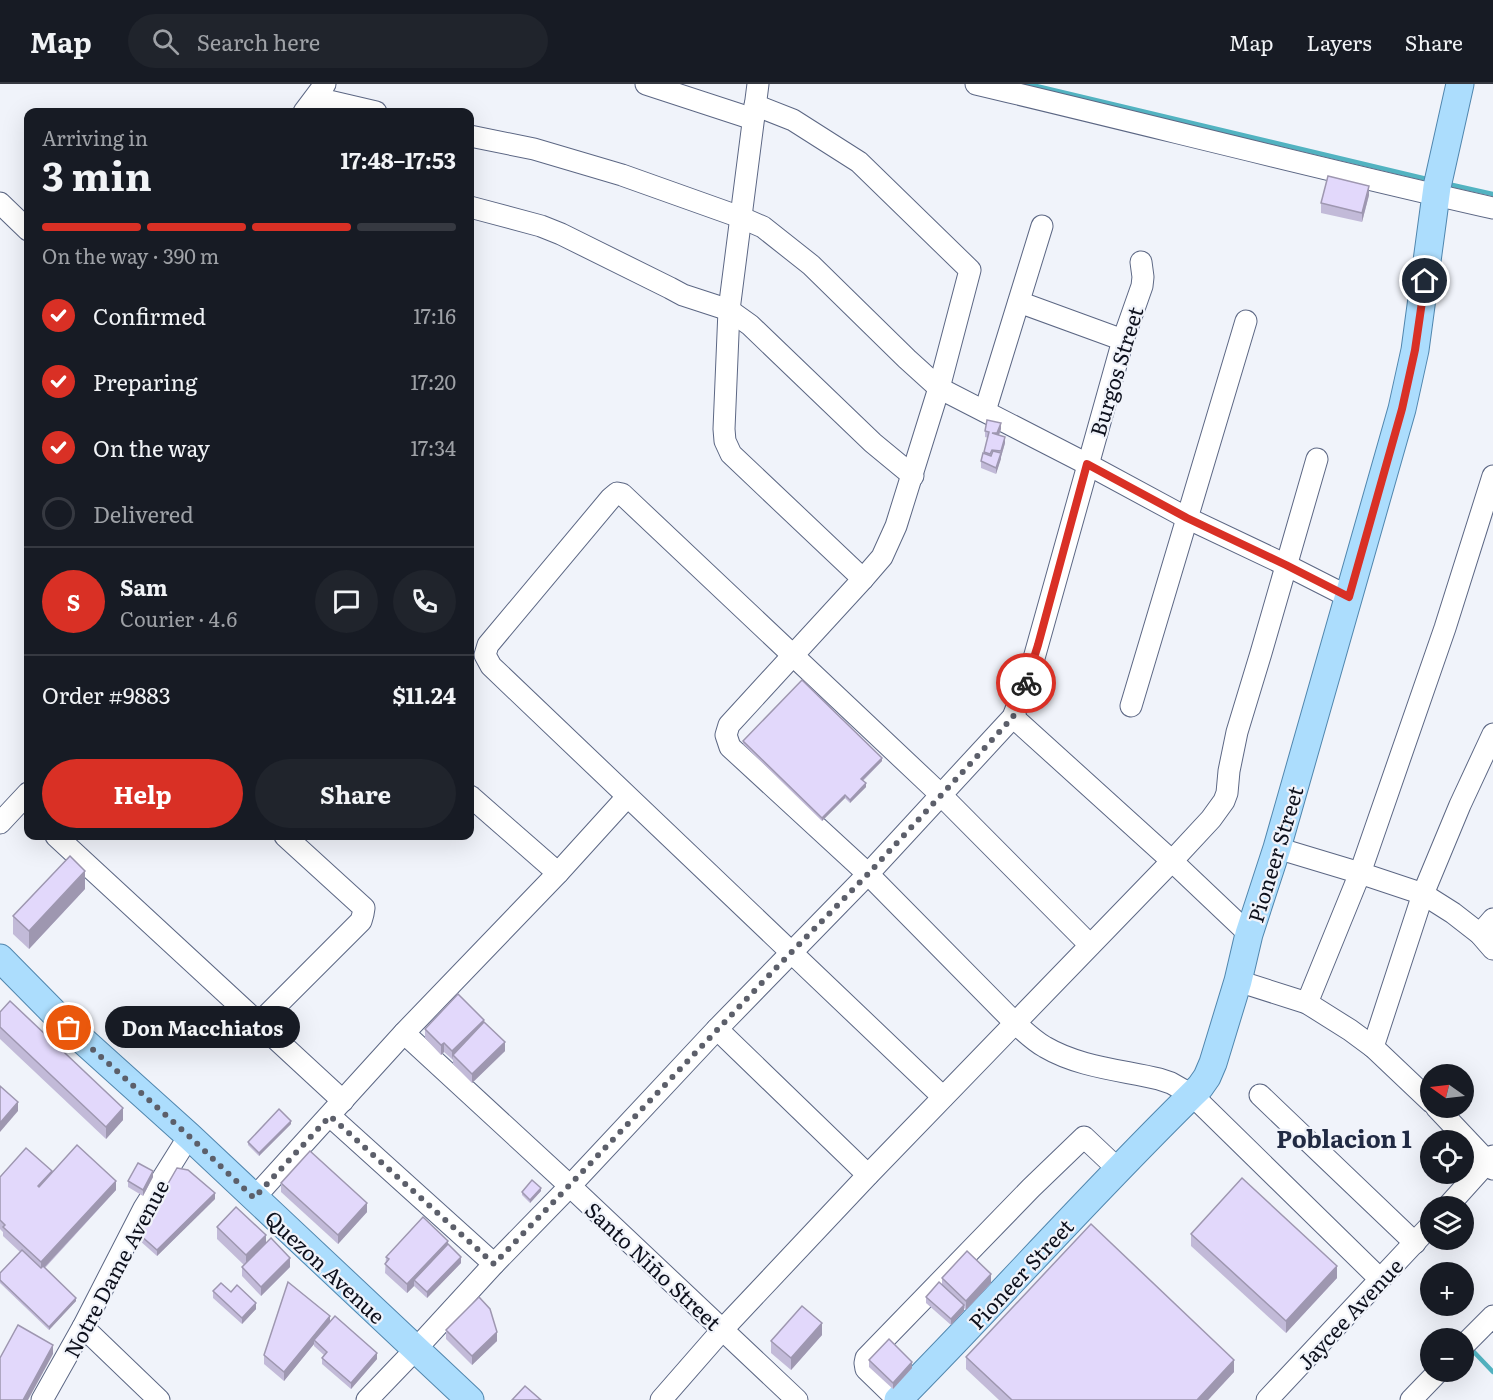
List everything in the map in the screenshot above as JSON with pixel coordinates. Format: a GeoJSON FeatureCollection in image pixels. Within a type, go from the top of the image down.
{"type":"FeatureCollection","features":[{"type":"Feature","properties":{"kind":"main road","name":"Pioneer Street"},"geometry":{"type":"LineString","coordinates":[[898,1400],[1200,1087],[1213,1063],[1402,409],[1415,350],[1438,184],[1461,84]]}},
{"type":"Feature","properties":{"kind":"main road","name":"Quezon Avenue"},"geometry":{"type":"LineString","coordinates":[[0,958],[69,1028],[189,1136],[470,1400]]}},
{"type":"Feature","properties":{"kind":"street"},"geometry":{"type":"LineString","coordinates":[[646,84],[793,120],[859,162],[970,270],[913,476],[889,544],[882,557],[863,579],[729,725],[726,735],[730,747],[868,874],[1015,1023],[1043,1046],[1080,1062],[1159,1079],[1192,1095],[1380,1280]]}},
{"type":"Feature","properties":{"kind":"street"},"geometry":{"type":"LineString","coordinates":[[758,84],[729,310],[724,441],[731,454],[863,579]]}},
{"type":"Feature","properties":{"kind":"street"},"geometry":{"type":"LineString","coordinates":[[976,84],[1227,146],[1438,184],[1493,208]]}},
{"type":"Feature","properties":{"kind":"street"},"geometry":{"type":"LineString","coordinates":[[315,98],[359,108]]}},
{"type":"Feature","properties":{"kind":"street"},"geometry":{"type":"LineString","coordinates":[[474,137],[534,149],[572,160],[681,195],[764,227],[811,265],[939,388],[1187,518],[1349,597]]}},
{"type":"Feature","properties":{"kind":"street"},"geometry":{"type":"LineString","coordinates":[[0,203],[24,226]]}},
{"type":"Feature","properties":{"kind":"street"},"geometry":{"type":"LineString","coordinates":[[474,208],[541,226],[676,292],[729,310],[750,325],[873,443],[913,476]]}},
{"type":"Feature","properties":{"kind":"street"},"geometry":{"type":"LineString","coordinates":[[985,411],[1042,226]]}},
{"type":"Feature","properties":{"kind":"street","name":"Burgos Street"},"geometry":{"type":"LineString","coordinates":[[367,1400],[717,1029],[868,874],[1013,717],[1032,666],[1087,464],[1123,340],[1142,286],[1141,262]]}},
{"type":"Feature","properties":{"kind":"street"},"geometry":{"type":"LineString","coordinates":[[1019,302],[1123,340]]}},
{"type":"Feature","properties":{"kind":"street"},"geometry":{"type":"LineString","coordinates":[[1131,706],[1246,321]]}},
{"type":"Feature","properties":{"kind":"street"},"geometry":{"type":"LineString","coordinates":[[661,1400],[723,1329],[868,1175],[1172,861],[1211,819],[1224,801],[1237,732],[1317,459]]}},
{"type":"Feature","properties":{"kind":"street"},"geometry":{"type":"LineString","coordinates":[[1307,1003],[1360,873],[1445,628],[1493,476]]}},
{"type":"Feature","properties":{"kind":"street"},"geometry":{"type":"LineString","coordinates":[[943,1097],[491,666],[485,655],[488,645],[611,498],[617,493],[622,494],[941,795],[1090,945]]}},
{"type":"Feature","properties":{"kind":"street"},"geometry":{"type":"LineString","coordinates":[[1013,717],[1249,934]]}},
{"type":"Feature","properties":{"kind":"street"},"geometry":{"type":"LineString","coordinates":[[1373,1047],[1423,894],[1493,734]]}},
{"type":"Feature","properties":{"kind":"street"},"geometry":{"type":"LineString","coordinates":[[254,1198],[404,1033],[558,873],[627,797]]}},
{"type":"Feature","properties":{"kind":"street"},"geometry":{"type":"LineString","coordinates":[[474,800],[558,873]]}},
{"type":"Feature","properties":{"kind":"street"},"geometry":{"type":"LineString","coordinates":[[0,823],[24,804]]}},
{"type":"Feature","properties":{"kind":"street"},"geometry":{"type":"LineString","coordinates":[[60,840],[258,1024],[336,1108],[494,1264]]}},
{"type":"Feature","properties":{"kind":"street"},"geometry":{"type":"LineString","coordinates":[[258,1024],[361,921],[363,914],[364,908],[289,840]]}},
{"type":"Feature","properties":{"kind":"street"},"geometry":{"type":"LineString","coordinates":[[1277,848],[1423,894],[1488,934]]}},
{"type":"Feature","properties":{"kind":"street"},"geometry":{"type":"LineString","coordinates":[[1238,981],[1307,1003],[1373,1047],[1420,1092]]}},
{"type":"Feature","properties":{"kind":"street"},"geometry":{"type":"LineString","coordinates":[[717,1029],[868,1175]]}},
{"type":"Feature","properties":{"kind":"street","name":"Santo Niño Street"},"geometry":{"type":"LineString","coordinates":[[404,1033],[797,1400]]}},
{"type":"Feature","properties":{"kind":"street"},"geometry":{"type":"LineString","coordinates":[[1260,1095],[1415,1243]]}},
{"type":"Feature","properties":{"kind":"street"},"geometry":{"type":"LineString","coordinates":[[1447,1118],[1491,1162],[1458,1196]]}},
{"type":"Feature","properties":{"kind":"street","name":"Notre Dame Avenue"},"geometry":{"type":"LineString","coordinates":[[42,1400],[83,1327],[144,1208],[189,1136]]}},
{"type":"Feature","properties":{"kind":"street"},"geometry":{"type":"LineString","coordinates":[[898,1400],[866,1369],[867,1358],[1031,1188],[1084,1137],[1119,1170]]}},
{"type":"Feature","properties":{"kind":"street","name":"Jaycee Avenue"},"geometry":{"type":"LineString","coordinates":[[1267,1400],[1420,1237]]}},
{"type":"Feature","properties":{"kind":"street"},"geometry":{"type":"LineString","coordinates":[[1474,1336],[1493,1316]]}},
{"type":"Feature","properties":{"kind":"street"},"geometry":{"type":"LineString","coordinates":[[83,1327],[159,1400]]}},
{"type":"Feature","properties":{"kind":"street"},"geometry":{"type":"LineString","coordinates":[[1411,1400],[1428,1382]]}},
{"type":"Feature","properties":{"kind":"building"},"geometry":{"type":"Polygon","coordinates":[[[1328,176],[1369,186],[1362,213],[1321,203],[1328,176]]]}},
{"type":"Feature","properties":{"kind":"building"},"geometry":{"type":"Polygon","coordinates":[[[987,420],[1001,423],[997,433],[992,433],[1005,437],[1001,451],[992,450],[990,454],[984,452],[989,432],[985,431],[987,420]]]}},
{"type":"Feature","properties":{"kind":"building"},"geometry":{"type":"Polygon","coordinates":[[[993,451],[1001,453],[996,468],[981,461],[983,453],[991,456],[993,451]]]}},
{"type":"Feature","properties":{"kind":"building"},"geometry":{"type":"Polygon","coordinates":[[[802,680],[882,758],[861,779],[866,783],[850,800],[845,795],[822,818],[743,741],[802,680]]]}},
{"type":"Feature","properties":{"kind":"building"},"geometry":{"type":"Polygon","coordinates":[[[70,856],[85,871],[29,931],[13,916],[70,856]]]}},
{"type":"Feature","properties":{"kind":"building"},"geometry":{"type":"Polygon","coordinates":[[[458,994],[484,1020],[452,1051],[444,1043],[441,1045],[425,1029],[458,994]]]}},
{"type":"Feature","properties":{"kind":"building"},"geometry":{"type":"Polygon","coordinates":[[[10,1001],[123,1108],[106,1127],[0,1027],[0,1012],[10,1001]]]}},
{"type":"Feature","properties":{"kind":"building"},"geometry":{"type":"Polygon","coordinates":[[[484,1022],[505,1042],[472,1074],[453,1055],[484,1022]]]}},
{"type":"Feature","properties":{"kind":"building"},"geometry":{"type":"Polygon","coordinates":[[[0,1086],[18,1102],[0,1123],[0,1086]]]}},
{"type":"Feature","properties":{"kind":"building"},"geometry":{"type":"Polygon","coordinates":[[[279,1109],[291,1121],[259,1153],[248,1142],[279,1109]]]}},
{"type":"Feature","properties":{"kind":"building"},"geometry":{"type":"Polygon","coordinates":[[[77,1145],[116,1181],[41,1262],[3,1227],[5,1225],[0,1220],[0,1177],[26,1148],[52,1171],[39,1187],[77,1145]]]}},
{"type":"Feature","properties":{"kind":"building"},"geometry":{"type":"Polygon","coordinates":[[[310,1151],[367,1203],[338,1235],[281,1183],[310,1151]]]}},
{"type":"Feature","properties":{"kind":"building"},"geometry":{"type":"Polygon","coordinates":[[[138,1163],[153,1171],[143,1190],[128,1181],[138,1163]]]}},
{"type":"Feature","properties":{"kind":"building"},"geometry":{"type":"Polygon","coordinates":[[[177,1168],[188,1170],[215,1193],[157,1250],[139,1234],[177,1168]]]}},
{"type":"Feature","properties":{"kind":"building"},"geometry":{"type":"Polygon","coordinates":[[[1242,1178],[1337,1266],[1286,1321],[1191,1234],[1242,1178]]]}},
{"type":"Feature","properties":{"kind":"building"},"geometry":{"type":"Polygon","coordinates":[[[532,1180],[541,1188],[530,1200],[522,1192],[532,1180]]]}},
{"type":"Feature","properties":{"kind":"building"},"geometry":{"type":"Polygon","coordinates":[[[236,1207],[266,1235],[246,1255],[217,1227],[236,1207]]]}},
{"type":"Feature","properties":{"kind":"building"},"geometry":{"type":"Polygon","coordinates":[[[423,1217],[448,1241],[407,1284],[385,1264],[389,1259],[386,1257],[423,1217]]]}},
{"type":"Feature","properties":{"kind":"building"},"geometry":{"type":"Polygon","coordinates":[[[1091,1224],[1234,1360],[1197,1400],[1012,1400],[966,1357],[1091,1224]]]}},
{"type":"Feature","properties":{"kind":"building"},"geometry":{"type":"Polygon","coordinates":[[[271,1238],[290,1258],[261,1287],[242,1267],[271,1238]]]}},
{"type":"Feature","properties":{"kind":"building"},"geometry":{"type":"Polygon","coordinates":[[[448,1244],[461,1257],[427,1292],[414,1280],[448,1244]]]}},
{"type":"Feature","properties":{"kind":"building"},"geometry":{"type":"Polygon","coordinates":[[[22,1250],[41,1268],[43,1266],[76,1298],[49,1327],[0,1280],[0,1273],[22,1250]]]}},
{"type":"Feature","properties":{"kind":"building"},"geometry":{"type":"Polygon","coordinates":[[[967,1251],[991,1274],[966,1301],[942,1278],[967,1251]]]}},
{"type":"Feature","properties":{"kind":"building"},"geometry":{"type":"Polygon","coordinates":[[[288,1282],[330,1316],[284,1372],[264,1355],[288,1282]]]}},
{"type":"Feature","properties":{"kind":"building"},"geometry":{"type":"Polygon","coordinates":[[[939,1282],[964,1305],[951,1319],[926,1297],[939,1282]]]}},
{"type":"Feature","properties":{"kind":"building"},"geometry":{"type":"Polygon","coordinates":[[[221,1283],[231,1292],[237,1285],[256,1303],[242,1318],[213,1291],[221,1283]]]}},
{"type":"Feature","properties":{"kind":"building"},"geometry":{"type":"Polygon","coordinates":[[[479,1297],[490,1309],[497,1332],[472,1356],[446,1330],[479,1297]]]}},
{"type":"Feature","properties":{"kind":"building"},"geometry":{"type":"Polygon","coordinates":[[[802,1306],[822,1323],[791,1358],[771,1341],[802,1306]]]}},
{"type":"Feature","properties":{"kind":"building"},"geometry":{"type":"Polygon","coordinates":[[[335,1316],[377,1353],[351,1383],[322,1358],[327,1352],[314,1340],[335,1316]]]}},
{"type":"Feature","properties":{"kind":"building"},"geometry":{"type":"Polygon","coordinates":[[[18,1325],[53,1345],[23,1400],[0,1400],[0,1358],[18,1325]]]}},
{"type":"Feature","properties":{"kind":"building"},"geometry":{"type":"Polygon","coordinates":[[[889,1339],[912,1362],[893,1383],[869,1360],[889,1339]]]}},
{"type":"Feature","properties":{"kind":"building"},"geometry":{"type":"Polygon","coordinates":[[[525,1386],[541,1400],[512,1400],[525,1386]]]}},
{"type":"Feature","properties":{"kind":"waterway"},"geometry":{"type":"LineString","coordinates":[[1028,84],[1431,180]]}},
{"type":"Feature","properties":{"kind":"waterway"},"geometry":{"type":"LineString","coordinates":[[1448,184],[1493,194]]}},
{"type":"Feature","properties":{"kind":"waterway"},"geometry":{"type":"LineString","coordinates":[[1474,1352],[1493,1372]]}},
{"type":"Feature","properties":{"kind":"way so far"},"geometry":{"type":"LineString","coordinates":[[69,1028],[254,1198],[330,1116],[494,1264],[868,874],[970,764],[1013,717],[1026,683]]}},
{"type":"Feature","properties":{"kind":"place","name":"Don Macchiatos"},"geometry":{"type":"Point","coordinates":[69,1028]}},
{"type":"Feature","properties":{"kind":"district","name":"Poblacion 1"},"geometry":{"type":"Point","coordinates":[1344,1137]}},
{"type":"Feature","properties":{"kind":"route"},"geometry":{"type":"LineString","coordinates":[[1026,683],[1087,464],[1187,518],[1349,597],[1402,409],[1415,350],[1425,281]]}}]}
